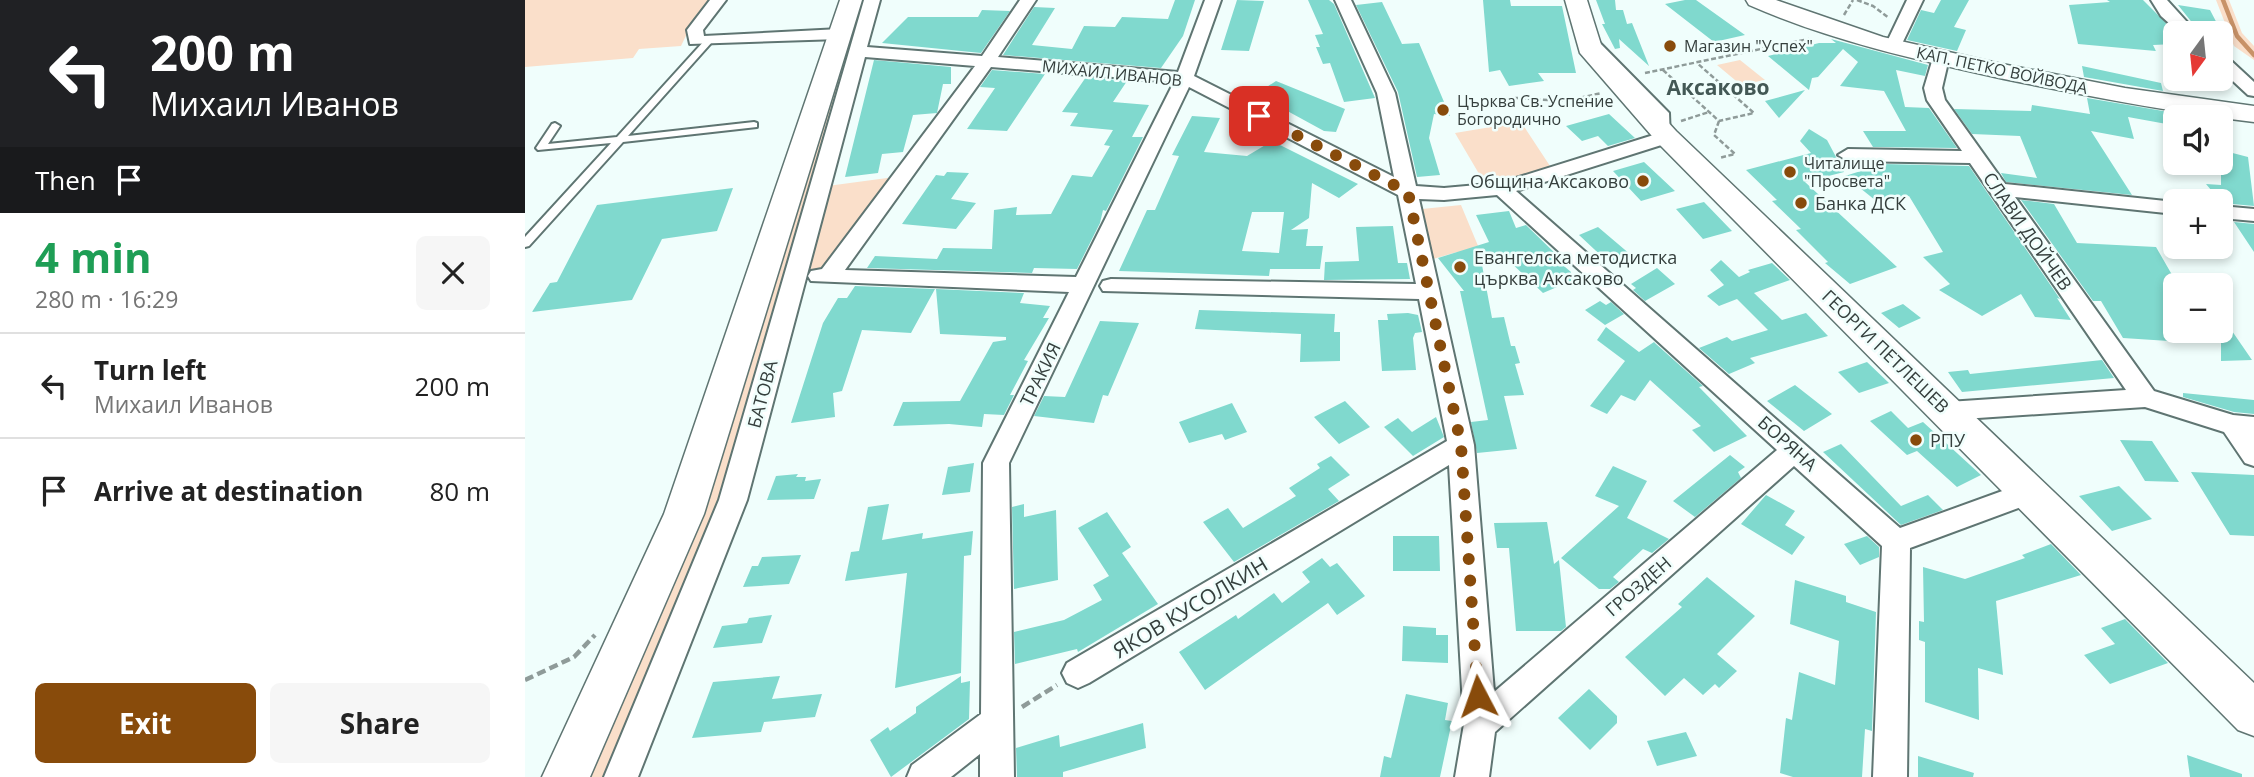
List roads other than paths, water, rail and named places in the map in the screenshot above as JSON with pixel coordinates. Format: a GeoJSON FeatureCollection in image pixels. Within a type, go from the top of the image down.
{"type":"FeatureCollection","features":[{"type":"Feature","properties":{"kind":"main road"},"geometry":{"type":"LineString","coordinates":[[566,777],[684,514],[776,282],[849,42],[851,0]]}},
{"type":"Feature","properties":{"kind":"main road","name":"ГЕОРГИ ПЕТЛЕШЕВ"},"geometry":{"type":"LineString","coordinates":[[1576,0],[1593,53],[1664,138],[1725,193],[2254,713]]}},
{"type":"Feature","properties":{"kind":"main road","name":"КАП. ПЕТКО ВОЙВОДА"},"geometry":{"type":"LineString","coordinates":[[1757,0],[1802,19],[1895,41],[1941,58],[2085,89],[2254,114]]}},
{"type":"Feature","properties":{"kind":"street"},"geometry":{"type":"LineString","coordinates":[[708,42],[696,41],[695,30],[717,0]]}},
{"type":"Feature","properties":{"kind":"street"},"geometry":{"type":"LineString","coordinates":[[849,42],[872,0]]}},
{"type":"Feature","properties":{"kind":"street"},"geometry":{"type":"LineString","coordinates":[[830,274],[987,61],[1028,0]]}},
{"type":"Feature","properties":{"kind":"street","name":"ТРАКИЯ"},"geometry":{"type":"LineString","coordinates":[[996,777],[996,463],[1185,78],[1213,0]]}},
{"type":"Feature","properties":{"kind":"street"},"geometry":{"type":"LineString","coordinates":[[1343,0],[1386,93],[1461,445],[1480,724],[1472,777]]}},
{"type":"Feature","properties":{"kind":"street"},"geometry":{"type":"LineString","coordinates":[[1895,41],[1915,0]]}},
{"type":"Feature","properties":{"kind":"street"},"geometry":{"type":"LineString","coordinates":[[2160,0],[2167,13],[2176,21]]}},
{"type":"Feature","properties":{"kind":"street","name":"МИХАИЛ ИВАНОВ"},"geometry":{"type":"LineString","coordinates":[[708,42],[849,42],[987,61],[1185,78],[1408,192],[1444,194],[1502,190],[1664,138]]}},
{"type":"Feature","properties":{"kind":"street","name":"СЛАВИ ДОЙЧЕВ"},"geometry":{"type":"LineString","coordinates":[[1941,58],[1933,88],[1936,100],[2145,398]]}},
{"type":"Feature","properties":{"kind":"street"},"geometry":{"type":"LineString","coordinates":[[2233,72],[2254,91]]}},
{"type":"Feature","properties":{"kind":"street"},"geometry":{"type":"LineString","coordinates":[[1848,155],[1976,157]]}},
{"type":"Feature","properties":{"kind":"street","name":"БОРЯНА"},"geometry":{"type":"LineString","coordinates":[[1502,190],[1796,449],[1896,541]]}},
{"type":"Feature","properties":{"kind":"street"},"geometry":{"type":"LineString","coordinates":[[2001,190],[2163,207]]}},
{"type":"Feature","properties":{"kind":"street"},"geometry":{"type":"LineString","coordinates":[[2233,213],[2254,215]]}},
{"type":"Feature","properties":{"kind":"street"},"geometry":{"type":"LineString","coordinates":[[776,282],[830,274],[1084,285]]}},
{"type":"Feature","properties":{"kind":"street","name":"БАТОВА"},"geometry":{"type":"LineString","coordinates":[[621,777],[733,500],[776,282]]}},
{"type":"Feature","properties":{"kind":"street"},"geometry":{"type":"LineString","coordinates":[[1111,286],[1429,292]]}},
{"type":"Feature","properties":{"kind":"street"},"geometry":{"type":"LineString","coordinates":[[1948,411],[2145,398],[2244,426],[2254,456]]}},
{"type":"Feature","properties":{"kind":"street","name":"ЯКОВ КУСОЛКИН"},"geometry":{"type":"LineString","coordinates":[[1078,673],[1461,445]]}},
{"type":"Feature","properties":{"kind":"street","name":"ГРОЗДЕН"},"geometry":{"type":"LineString","coordinates":[[1480,724],[1796,449]]}},
{"type":"Feature","properties":{"kind":"street"},"geometry":{"type":"LineString","coordinates":[[1891,777],[1896,541],[2030,492]]}},
{"type":"Feature","properties":{"kind":"street"},"geometry":{"type":"LineString","coordinates":[[924,777],[996,722]]}},
{"type":"Feature","properties":{"kind":"lane"},"geometry":{"type":"LineString","coordinates":[[525,244],[708,42]]}},
{"type":"Feature","properties":{"kind":"lane"},"geometry":{"type":"LineString","coordinates":[[555,126],[541,148],[754,125]]}},
{"type":"Feature","properties":{"kind":"waterway"},"geometry":{"type":"LineString","coordinates":[[2223,0],[2237,36],[2254,55]]}},
{"type":"Feature","properties":{"kind":"place","name":"Магазин \"Успех\""},"geometry":{"type":"Point","coordinates":[1670,46]}},
{"type":"Feature","properties":{"kind":"place","name":"Църква Св. Успение Богородично"},"geometry":{"type":"Point","coordinates":[1443,110]}},
{"type":"Feature","properties":{"kind":"place","name":"Читалище \"Просвета\""},"geometry":{"type":"Point","coordinates":[1790,172]}},
{"type":"Feature","properties":{"kind":"place","name":"Община Аксаково"},"geometry":{"type":"Point","coordinates":[1643,181]}},
{"type":"Feature","properties":{"kind":"place","name":"Банка ДСК"},"geometry":{"type":"Point","coordinates":[1801,203]}},
{"type":"Feature","properties":{"kind":"place","name":"Евангелска методистка църква Аксаково"},"geometry":{"type":"Point","coordinates":[1460,267]}},
{"type":"Feature","properties":{"kind":"place","name":"РПУ"},"geometry":{"type":"Point","coordinates":[1916,440]}},
{"type":"Feature","properties":{"kind":"district","name":"Аксаково"},"geometry":{"type":"Point","coordinates":[1718,87]}}]}
